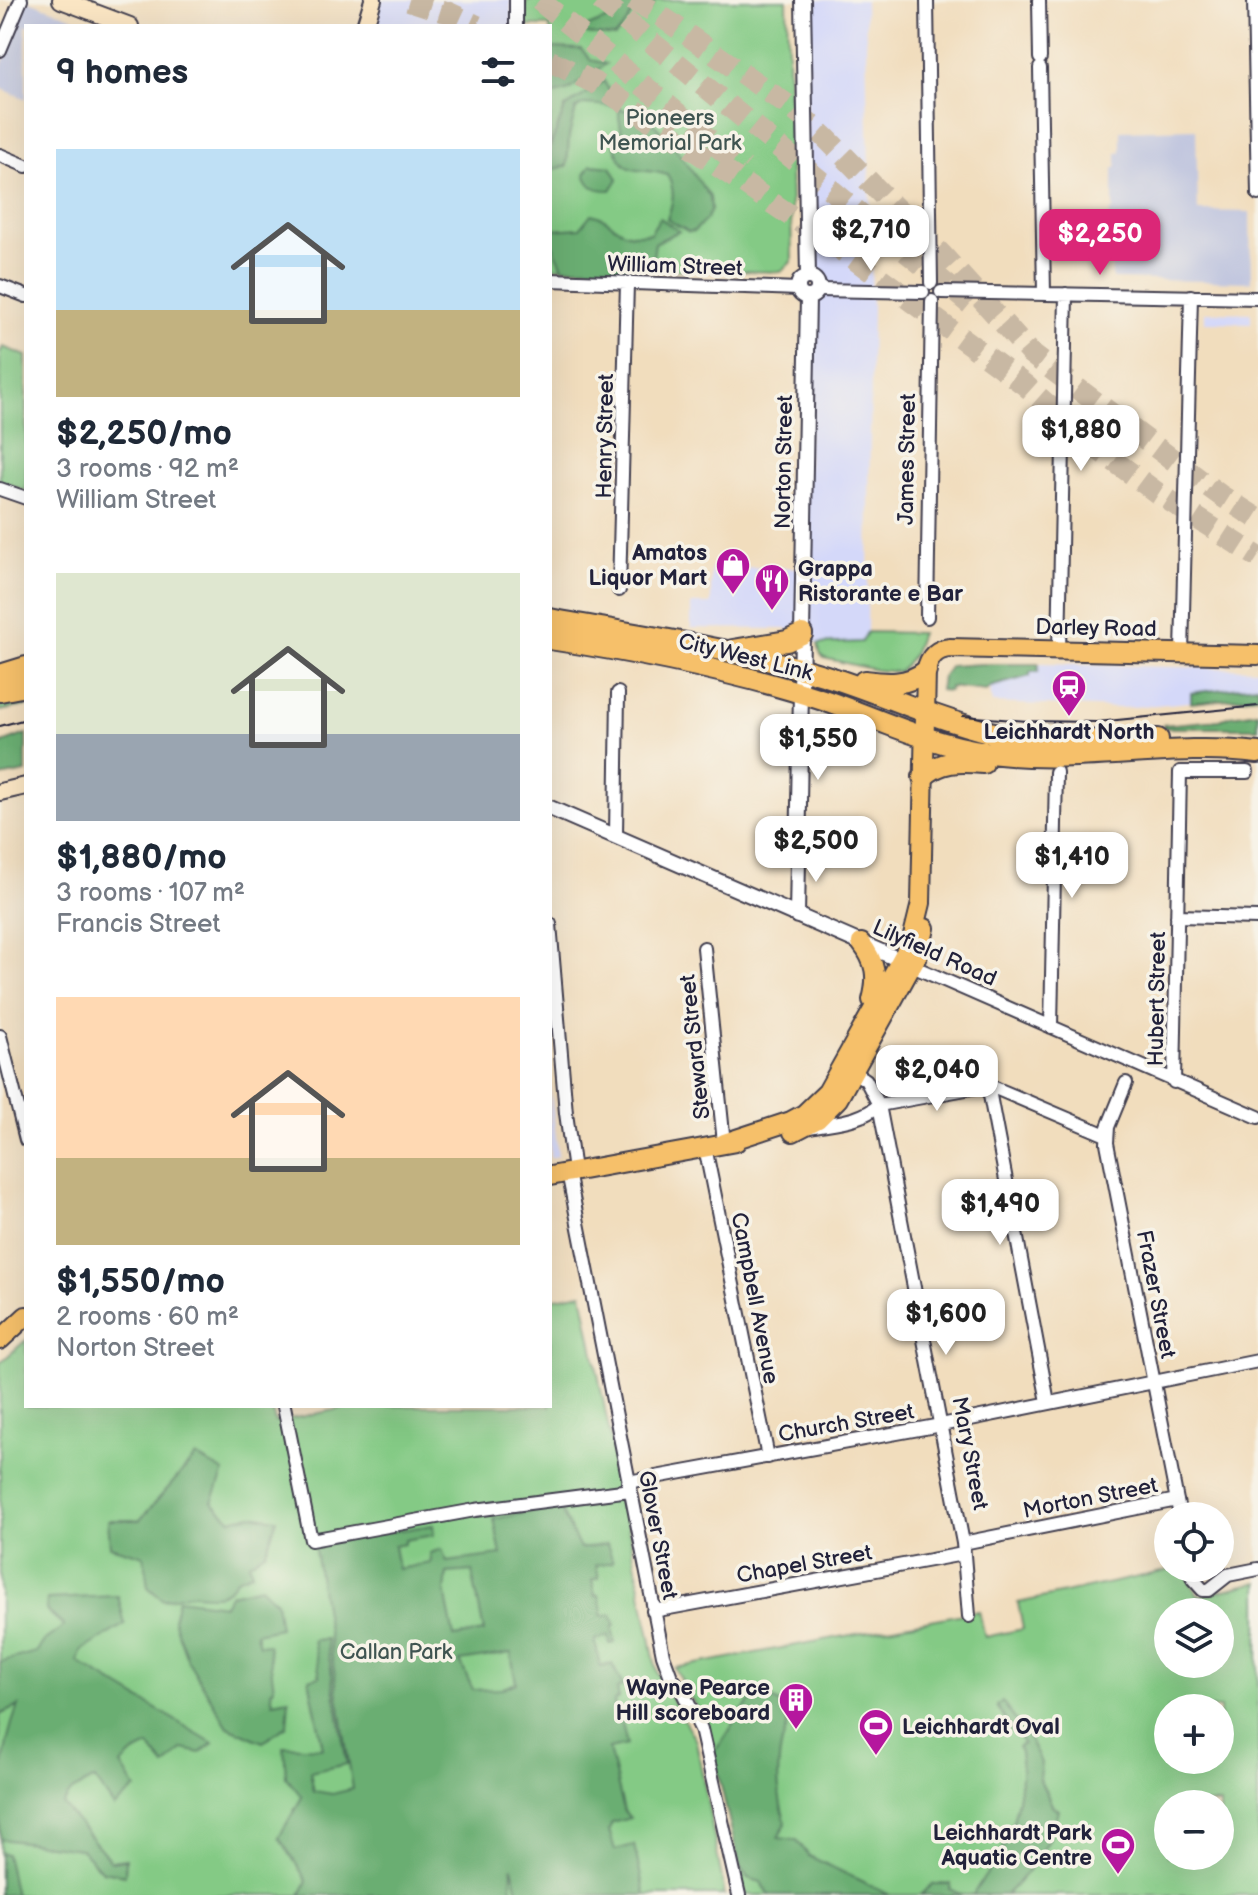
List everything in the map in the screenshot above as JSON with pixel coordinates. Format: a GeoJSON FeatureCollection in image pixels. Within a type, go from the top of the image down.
{"type":"FeatureCollection","features":[{"type":"Feature","properties":{"kind":"highway","name":"City West Link"},"geometry":{"type":"LineString","coordinates":[[552,619],[726,651],[802,670],[991,732],[1030,739],[1215,737],[1258,740]]}},
{"type":"Feature","properties":{"kind":"highway"},"geometry":{"type":"LineString","coordinates":[[726,651],[787,641],[802,634]]}},
{"type":"Feature","properties":{"kind":"highway","name":"City West Link"},"geometry":{"type":"LineString","coordinates":[[552,639],[709,669],[801,693],[962,748],[1013,755]]}},
{"type":"Feature","properties":{"kind":"highway"},"geometry":{"type":"LineString","coordinates":[[848,684],[860,681],[900,683],[914,679],[930,662]]}},
{"type":"Feature","properties":{"kind":"highway"},"geometry":{"type":"LineString","coordinates":[[0,675],[24,668]]}},
{"type":"Feature","properties":{"kind":"highway"},"geometry":{"type":"LineString","coordinates":[[0,691],[24,686]]}},
{"type":"Feature","properties":{"kind":"highway"},"geometry":{"type":"LineString","coordinates":[[923,777],[945,763],[991,763],[1013,755],[1039,757],[1196,751],[1258,753]]}},
{"type":"Feature","properties":{"kind":"main road"},"geometry":{"type":"LineString","coordinates":[[61,0],[125,24]]}},
{"type":"Feature","properties":{"kind":"main road"},"geometry":{"type":"LineString","coordinates":[[366,24],[373,0]]}},
{"type":"Feature","properties":{"kind":"main road","name":"Darley Road"},"geometry":{"type":"LineString","coordinates":[[930,662],[950,648],[1258,655]]}},
{"type":"Feature","properties":{"kind":"main road"},"geometry":{"type":"LineString","coordinates":[[868,1015],[923,944],[923,777],[930,662]]}},
{"type":"Feature","properties":{"kind":"main road"},"geometry":{"type":"LineString","coordinates":[[0,792],[24,786]]}},
{"type":"Feature","properties":{"kind":"main road"},"geometry":{"type":"LineString","coordinates":[[564,1173],[714,1145],[764,1139],[803,1129],[831,1107],[868,1015],[877,980],[873,961],[861,943]]}},
{"type":"Feature","properties":{"kind":"main road"},"geometry":{"type":"LineString","coordinates":[[714,1145],[778,1126],[804,1114],[848,1068],[906,963]]}},
{"type":"Feature","properties":{"kind":"main road"},"geometry":{"type":"LineString","coordinates":[[0,1340],[24,1318]]}},
{"type":"Feature","properties":{"kind":"street"},"geometry":{"type":"LineString","coordinates":[[0,50],[21,0]]}},
{"type":"Feature","properties":{"kind":"street"},"geometry":{"type":"LineString","coordinates":[[516,0],[516,24]]}},
{"type":"Feature","properties":{"kind":"street"},"geometry":{"type":"LineString","coordinates":[[803,0],[808,277],[799,282],[808,292]]}},
{"type":"Feature","properties":{"kind":"street","name":"James Street"},"geometry":{"type":"LineString","coordinates":[[927,0],[932,292],[927,617]]}},
{"type":"Feature","properties":{"kind":"street"},"geometry":{"type":"LineString","coordinates":[[1039,0],[1044,293]]}},
{"type":"Feature","properties":{"kind":"street"},"geometry":{"type":"LineString","coordinates":[[1254,0],[1258,194]]}},
{"type":"Feature","properties":{"kind":"street"},"geometry":{"type":"LineString","coordinates":[[0,155],[24,165]]}},
{"type":"Feature","properties":{"kind":"street","name":"William Street"},"geometry":{"type":"LineString","coordinates":[[552,280],[808,292],[1258,298]]}},
{"type":"Feature","properties":{"kind":"street","name":"Henry Street"},"geometry":{"type":"LineString","coordinates":[[619,590],[627,283]]}},
{"type":"Feature","properties":{"kind":"street"},"geometry":{"type":"LineString","coordinates":[[0,286],[24,295]]}},
{"type":"Feature","properties":{"kind":"street","name":"Norton Street"},"geometry":{"type":"LineString","coordinates":[[797,916],[808,292]]}},
{"type":"Feature","properties":{"kind":"street"},"geometry":{"type":"LineString","coordinates":[[1059,651],[1066,294]]}},
{"type":"Feature","properties":{"kind":"street"},"geometry":{"type":"LineString","coordinates":[[1182,653],[1191,296]]}},
{"type":"Feature","properties":{"kind":"street"},"geometry":{"type":"LineString","coordinates":[[0,489],[24,497]]}},
{"type":"Feature","properties":{"kind":"street"},"geometry":{"type":"LineString","coordinates":[[616,836],[618,693]]}},
{"type":"Feature","properties":{"kind":"street"},"geometry":{"type":"LineString","coordinates":[[1051,1027],[1056,772]]}},
{"type":"Feature","properties":{"kind":"street","name":"Hubert Street"},"geometry":{"type":"LineString","coordinates":[[1174,1082],[1180,772],[1247,772]]}},
{"type":"Feature","properties":{"kind":"street","name":"Lilyfield Road"},"geometry":{"type":"LineString","coordinates":[[552,809],[1258,1117]]}},
{"type":"Feature","properties":{"kind":"street"},"geometry":{"type":"LineString","coordinates":[[1177,916],[1258,918]]}},
{"type":"Feature","properties":{"kind":"street","name":"Glover Street"},"geometry":{"type":"LineString","coordinates":[[552,948],[566,1113],[564,1173],[653,1611],[667,1668],[701,1729],[739,1895]]}},
{"type":"Feature","properties":{"kind":"street","name":"Steward Street"},"geometry":{"type":"LineString","coordinates":[[704,948],[714,1145]]}},
{"type":"Feature","properties":{"kind":"street"},"geometry":{"type":"LineString","coordinates":[[0,1036],[6,1086],[24,1135]]}},
{"type":"Feature","properties":{"kind":"street","name":"Mary Street"},"geometry":{"type":"LineString","coordinates":[[848,1068],[866,1080],[879,1105],[963,1548],[969,1616]]}},
{"type":"Feature","properties":{"kind":"street"},"geometry":{"type":"LineString","coordinates":[[803,1129],[847,1121],[869,1114],[879,1105],[988,1085],[1107,1131],[1126,1083]]}},
{"type":"Feature","properties":{"kind":"street"},"geometry":{"type":"LineString","coordinates":[[988,1085],[1048,1402]]}},
{"type":"Feature","properties":{"kind":"street","name":"Frazer Street"},"geometry":{"type":"LineString","coordinates":[[1107,1131],[1177,1500]]}},
{"type":"Feature","properties":{"kind":"street","name":"Campbell Avenue"},"geometry":{"type":"LineString","coordinates":[[714,1145],[768,1457]]}},
{"type":"Feature","properties":{"kind":"street","name":"Church Street"},"geometry":{"type":"LineString","coordinates":[[284,1408],[311,1540],[629,1486],[1258,1361]]}},
{"type":"Feature","properties":{"kind":"street","name":"Morton Street"},"geometry":{"type":"LineString","coordinates":[[963,1548],[1177,1500]]}},
{"type":"Feature","properties":{"kind":"street","name":"Chapel Street"},"geometry":{"type":"LineString","coordinates":[[653,1611],[963,1548]]}},
{"type":"Feature","properties":{"kind":"street"},"geometry":{"type":"LineString","coordinates":[[1234,1574],[1258,1569]]}},
{"type":"Feature","properties":{"kind":"street"},"geometry":{"type":"LineString","coordinates":[[1196,1582],[1198,1587],[1209,1590],[1219,1582]]}},
{"type":"Feature","properties":{"kind":"shaded area"},"geometry":{"type":"Polygon","coordinates":[[[27,0],[89,24],[24,24],[24,98],[0,88],[0,70],[27,0]]]}},
{"type":"Feature","properties":{"kind":"shaded area"},"geometry":{"type":"Polygon","coordinates":[[[381,0],[511,0],[512,24],[374,24],[381,0]]]}},
{"type":"Feature","properties":{"kind":"shaded area"},"geometry":{"type":"Polygon","coordinates":[[[803,0],[865,0],[872,305],[867,632],[862,642],[818,644],[787,629],[691,628],[691,604],[711,604],[711,567],[803,568],[814,295],[818,287],[811,277],[803,0]]]}},
{"type":"Feature","properties":{"kind":"shaded area"},"geometry":{"type":"Polygon","coordinates":[[[1196,129],[1198,211],[1250,212],[1251,282],[1112,279],[1110,212],[1113,211],[1113,168],[1117,168],[1117,153],[1121,152],[1121,131],[1196,129]]]}},
{"type":"Feature","properties":{"kind":"shaded area"},"geometry":{"type":"Polygon","coordinates":[[[1205,312],[1251,313],[1251,323],[1205,322],[1205,312]]]}},
{"type":"Feature","properties":{"kind":"shaded area"},"geometry":{"type":"Polygon","coordinates":[[[1039,664],[1258,669],[1258,696],[1121,708],[992,703],[989,687],[1029,677],[1030,672],[1038,672],[1039,664]]]}},
{"type":"Feature","properties":{"kind":"shaded area"},"geometry":{"type":"Polygon","coordinates":[[[552,1102],[558,1156],[552,1158],[552,1102]]]}},
{"type":"Feature","properties":{"kind":"green space","name":"Pioneers Memorial Park"},"geometry":{"type":"Polygon","coordinates":[[[526,0],[787,0],[792,261],[781,272],[552,267],[552,24],[526,24],[526,0]]]}},
{"type":"Feature","properties":{"kind":"green space"},"geometry":{"type":"Polygon","coordinates":[[[621,0],[656,0],[650,9],[633,11],[615,37],[587,34],[583,29],[615,16],[621,0]]]}},
{"type":"Feature","properties":{"kind":"green space"},"geometry":{"type":"Polygon","coordinates":[[[552,48],[581,49],[591,60],[606,64],[567,91],[552,95],[552,48]]]}},
{"type":"Feature","properties":{"kind":"green space"},"geometry":{"type":"Polygon","coordinates":[[[604,81],[615,101],[612,106],[584,104],[576,109],[569,136],[567,166],[552,170],[552,142],[565,108],[604,81]]]}},
{"type":"Feature","properties":{"kind":"green space"},"geometry":{"type":"Polygon","coordinates":[[[620,108],[654,124],[671,142],[710,197],[711,210],[706,220],[694,231],[689,232],[667,219],[673,197],[667,175],[634,170],[623,163],[614,144],[621,134],[620,108]]]}},
{"type":"Feature","properties":{"kind":"green space"},"geometry":{"type":"Polygon","coordinates":[[[591,165],[611,167],[618,179],[611,190],[591,185],[585,174],[591,165]]]}},
{"type":"Feature","properties":{"kind":"green space"},"geometry":{"type":"Polygon","coordinates":[[[591,214],[629,233],[650,233],[660,218],[679,231],[655,243],[652,264],[648,267],[563,268],[552,242],[552,230],[580,228],[591,214]]]}},
{"type":"Feature","properties":{"kind":"green space"},"geometry":{"type":"Polygon","coordinates":[[[3,347],[24,355],[24,490],[0,481],[0,353],[3,347]]]}},
{"type":"Feature","properties":{"kind":"green space"},"geometry":{"type":"Polygon","coordinates":[[[867,632],[921,633],[913,655],[899,672],[824,658],[820,653],[818,644],[862,642],[867,632]]]}},
{"type":"Feature","properties":{"kind":"green space"},"geometry":{"type":"Polygon","coordinates":[[[1039,664],[1038,672],[1030,672],[1030,676],[990,687],[986,691],[950,687],[949,691],[940,690],[942,677],[950,666],[1039,664]]]}},
{"type":"Feature","properties":{"kind":"green space"},"geometry":{"type":"Polygon","coordinates":[[[1258,685],[1258,696],[1191,703],[1191,693],[1258,685]]]}},
{"type":"Feature","properties":{"kind":"green space"},"geometry":{"type":"Polygon","coordinates":[[[24,694],[24,706],[0,711],[0,700],[24,694]]]}},
{"type":"Feature","properties":{"kind":"green space"},"geometry":{"type":"Polygon","coordinates":[[[1258,712],[1258,728],[1163,728],[1163,725],[1220,720],[1258,712]]]}},
{"type":"Feature","properties":{"kind":"green space"},"geometry":{"type":"Polygon","coordinates":[[[24,735],[24,772],[0,777],[0,744],[24,735]]]}},
{"type":"Feature","properties":{"kind":"green space","name":"Callan Park"},"geometry":{"type":"Polygon","coordinates":[[[582,1293],[657,1673],[696,1741],[725,1895],[0,1895],[0,1363],[24,1342],[24,1408],[272,1408],[275,1422],[344,1408],[552,1408],[552,1299],[582,1293]]]}},
{"type":"Feature","properties":{"kind":"green space"},"geometry":{"type":"Polygon","coordinates":[[[196,1456],[224,1472],[212,1502],[231,1520],[251,1515],[277,1519],[266,1551],[249,1563],[252,1573],[236,1579],[221,1594],[190,1594],[163,1600],[148,1587],[144,1556],[110,1546],[108,1520],[140,1520],[196,1456]]]}},
{"type":"Feature","properties":{"kind":"green space"},"geometry":{"type":"Polygon","coordinates":[[[559,1506],[580,1549],[607,1544],[613,1562],[596,1565],[599,1578],[592,1580],[603,1616],[612,1615],[615,1643],[610,1644],[609,1636],[595,1640],[600,1667],[612,1664],[623,1686],[617,1689],[619,1698],[614,1701],[616,1719],[621,1719],[627,1745],[609,1749],[624,1811],[630,1818],[612,1823],[609,1830],[615,1850],[634,1845],[645,1895],[519,1895],[512,1866],[511,1895],[300,1895],[307,1881],[279,1837],[302,1797],[286,1777],[284,1746],[323,1748],[309,1679],[320,1676],[313,1640],[326,1639],[347,1764],[310,1772],[314,1791],[332,1794],[353,1789],[314,1544],[433,1525],[434,1535],[405,1540],[405,1544],[394,1546],[398,1569],[431,1563],[430,1553],[442,1549],[447,1562],[501,1555],[494,1519],[559,1506]],[[472,1571],[447,1573],[445,1592],[454,1637],[484,1632],[472,1571]],[[511,1653],[460,1661],[473,1690],[501,1689],[516,1683],[511,1653]]]}},
{"type":"Feature","properties":{"kind":"green space"},"geometry":{"type":"Polygon","coordinates":[[[1154,1574],[1154,1582],[1190,1582],[1199,1596],[1258,1582],[1258,1895],[745,1895],[726,1800],[707,1728],[675,1668],[979,1611],[985,1637],[1023,1629],[1018,1603],[1154,1574]]]}},
{"type":"Feature","properties":{"kind":"green space"},"geometry":{"type":"Polygon","coordinates":[[[260,1587],[276,1602],[280,1628],[256,1633],[259,1645],[268,1644],[273,1702],[289,1699],[287,1726],[263,1742],[228,1727],[188,1661],[173,1620],[178,1599],[224,1605],[231,1594],[260,1587]]]}},
{"type":"Feature","properties":{"kind":"green space"},"geometry":{"type":"Polygon","coordinates":[[[118,1596],[125,1624],[81,1651],[78,1662],[213,1743],[200,1753],[183,1749],[165,1766],[149,1746],[134,1753],[121,1765],[136,1788],[114,1807],[95,1779],[72,1791],[62,1804],[111,1861],[126,1859],[125,1875],[102,1871],[81,1849],[0,1839],[4,1755],[18,1706],[0,1715],[0,1662],[36,1652],[45,1640],[64,1626],[46,1610],[47,1599],[118,1596]]]}},
{"type":"Feature","properties":{"kind":"green space"},"geometry":{"type":"Polygon","coordinates":[[[755,1698],[766,1698],[781,1704],[788,1718],[778,1773],[786,1823],[778,1838],[797,1840],[809,1856],[890,1895],[770,1895],[761,1882],[748,1878],[740,1867],[713,1752],[755,1698]]]}},
{"type":"Feature","properties":{"kind":"green space"},"geometry":{"type":"Polygon","coordinates":[[[1002,1701],[1031,1742],[1041,1763],[1039,1778],[1052,1805],[1058,1810],[1051,1834],[1038,1856],[1006,1895],[973,1895],[1006,1842],[1020,1785],[1021,1757],[1018,1747],[1023,1744],[1017,1730],[1012,1732],[997,1706],[1002,1701]]]}},
{"type":"Feature","properties":{"kind":"green space"},"geometry":{"type":"Polygon","coordinates":[[[0,1853],[6,1854],[15,1895],[0,1895],[0,1853]]]}},
{"type":"Feature","properties":{"kind":"green space"},"geometry":{"type":"Polygon","coordinates":[[[933,1884],[951,1884],[950,1889],[963,1895],[921,1895],[933,1884]]]}},
{"type":"Feature","properties":{"kind":"tunnel"},"geometry":{"type":"LineString","coordinates":[[409,0],[473,24]]}},
{"type":"Feature","properties":{"kind":"tunnel"},"geometry":{"type":"LineString","coordinates":[[539,0],[744,168]]}},
{"type":"Feature","properties":{"kind":"tunnel"},"geometry":{"type":"LineString","coordinates":[[600,0],[970,304]]}},
{"type":"Feature","properties":{"kind":"tunnel"},"geometry":{"type":"LineString","coordinates":[[632,0],[655,12],[793,109],[824,136],[943,256],[1030,353],[1220,495],[1258,519]]}},
{"type":"Feature","properties":{"kind":"tunnel"},"geometry":{"type":"LineString","coordinates":[[552,62],[597,84],[853,258],[1025,385],[1095,447],[1156,492],[1258,557]]}},
{"type":"Feature","properties":{"kind":"tram line"},"geometry":{"type":"LineString","coordinates":[[963,716],[1097,722],[1258,706]]}},
{"type":"Feature","properties":{"kind":"tram line"},"geometry":{"type":"LineString","coordinates":[[0,726],[24,720]]}},
{"type":"Feature","properties":{"kind":"place","name":"Amatos Liquor Mart"},"geometry":{"type":"Point","coordinates":[733,596]}},
{"type":"Feature","properties":{"kind":"place","name":"Grappa Ristorante e Bar"},"geometry":{"type":"Point","coordinates":[772,612]}},
{"type":"Feature","properties":{"kind":"place","name":"Leichhardt North"},"geometry":{"type":"Point","coordinates":[1069,718]}},
{"type":"Feature","properties":{"kind":"place","name":"Wayne Pearce Hill scoreboard"},"geometry":{"type":"Point","coordinates":[796,1731]}},
{"type":"Feature","properties":{"kind":"place","name":"Leichhardt Oval"},"geometry":{"type":"Point","coordinates":[876,1757]}},
{"type":"Feature","properties":{"kind":"place","name":"Leichhardt Park Aquatic Centre"},"geometry":{"type":"Point","coordinates":[1118,1876]}}]}
